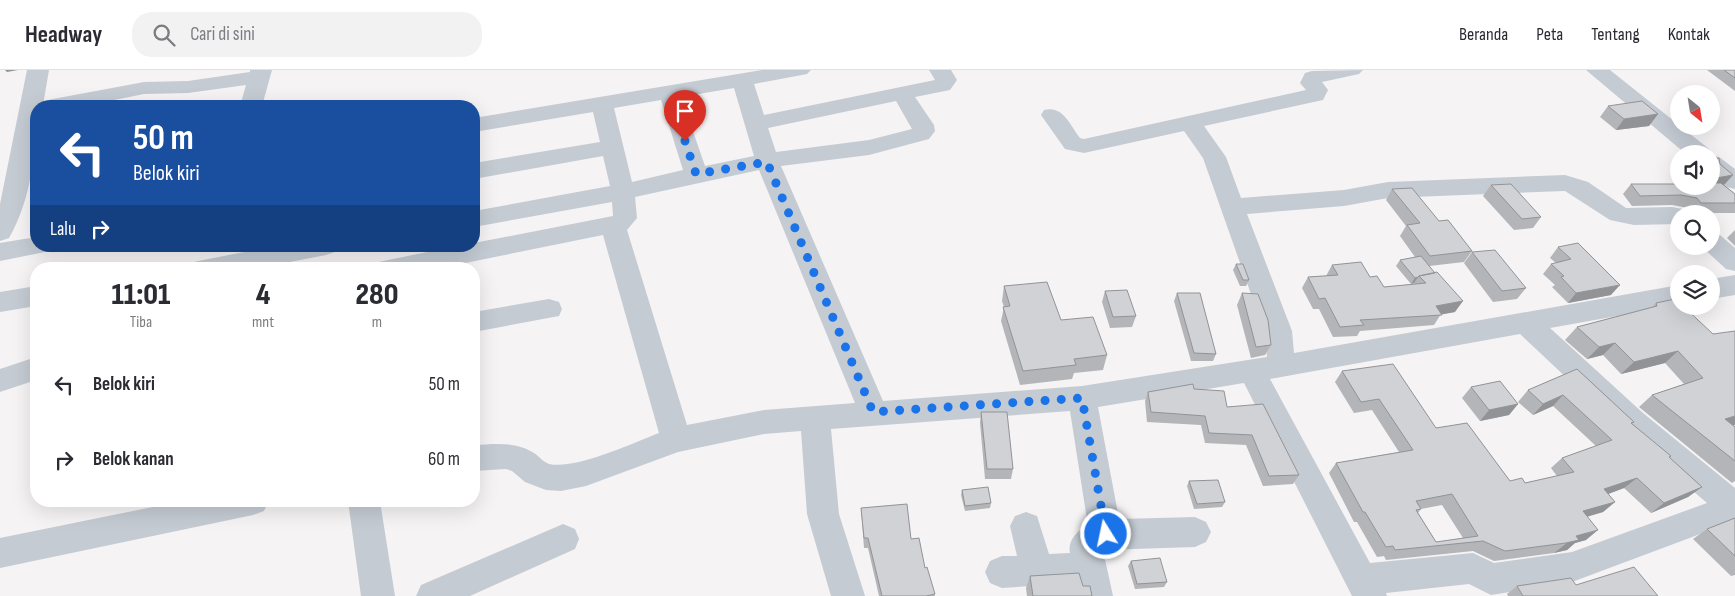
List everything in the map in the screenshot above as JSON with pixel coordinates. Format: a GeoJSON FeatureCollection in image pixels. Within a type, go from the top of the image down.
{"type":"FeatureCollection","features":[{"type":"Feature","properties":{"kind":"street"},"geometry":{"type":"LineString","coordinates":[[83,100],[144,88],[190,74],[213,70]]}},
{"type":"Feature","properties":{"kind":"street"},"geometry":{"type":"LineString","coordinates":[[480,124],[669,92],[726,78],[800,70]]}},
{"type":"Feature","properties":{"kind":"street"},"geometry":{"type":"LineString","coordinates":[[755,124],[942,85],[946,80],[940,70]]}},
{"type":"Feature","properties":{"kind":"street"},"geometry":{"type":"LineString","coordinates":[[1052,115],[1074,144],[1078,146],[1314,95],[1317,90],[1311,83],[1312,77],[1352,70]]}},
{"type":"Feature","properties":{"kind":"street"},"geometry":{"type":"LineString","coordinates":[[1597,70],[1690,145]]}},
{"type":"Feature","properties":{"kind":"street"},"geometry":{"type":"LineString","coordinates":[[35,100],[42,71]]}},
{"type":"Feature","properties":{"kind":"street"},"geometry":{"type":"LineString","coordinates":[[144,88],[188,88],[260,73],[253,100]]}},
{"type":"Feature","properties":{"kind":"street"},"geometry":{"type":"LineString","coordinates":[[726,78],[755,124],[767,162],[873,412]]}},
{"type":"Feature","properties":{"kind":"street"},"geometry":{"type":"LineString","coordinates":[[669,92],[696,174]]}},
{"type":"Feature","properties":{"kind":"street"},"geometry":{"type":"LineString","coordinates":[[480,218],[623,192],[696,174],[886,144],[921,134],[924,131],[922,125],[902,94]]}},
{"type":"Feature","properties":{"kind":"street"},"geometry":{"type":"LineString","coordinates":[[480,251],[622,222],[625,218],[623,192],[614,147],[602,103]]}},
{"type":"Feature","properties":{"kind":"street"},"geometry":{"type":"LineString","coordinates":[[1190,123],[1214,157],[1278,331],[1282,366]]}},
{"type":"Feature","properties":{"kind":"street"},"geometry":{"type":"LineString","coordinates":[[480,170],[614,147]]}},
{"type":"Feature","properties":{"kind":"street"},"geometry":{"type":"LineString","coordinates":[[0,232],[17,197],[30,151]]}},
{"type":"Feature","properties":{"kind":"street"},"geometry":{"type":"LineString","coordinates":[[1720,169],[1735,181]]}},
{"type":"Feature","properties":{"kind":"street"},"geometry":{"type":"LineString","coordinates":[[1232,207],[1344,198],[1388,190],[1565,183],[1581,189],[1596,202],[1620,215],[1670,216]]}},
{"type":"Feature","properties":{"kind":"street"},"geometry":{"type":"LineString","coordinates":[[613,225],[676,440]]}},
{"type":"Feature","properties":{"kind":"street"},"geometry":{"type":"LineString","coordinates":[[0,252],[30,247]]}},
{"type":"Feature","properties":{"kind":"street"},"geometry":{"type":"LineString","coordinates":[[1720,249],[1735,262]]}},
{"type":"Feature","properties":{"kind":"street"},"geometry":{"type":"LineString","coordinates":[[291,261],[312,252]]}},
{"type":"Feature","properties":{"kind":"street"},"geometry":{"type":"LineString","coordinates":[[423,262],[474,252]]}},
{"type":"Feature","properties":{"kind":"street"},"geometry":{"type":"LineString","coordinates":[[1720,288],[1735,285]]}},
{"type":"Feature","properties":{"kind":"street"},"geometry":{"type":"LineString","coordinates":[[0,302],[30,297]]}},
{"type":"Feature","properties":{"kind":"street"},"geometry":{"type":"LineString","coordinates":[[480,458],[506,456],[522,461],[536,473],[546,477],[561,478],[586,473],[676,440],[764,422],[873,412],[1082,398],[1282,366],[1670,297]]}},
{"type":"Feature","properties":{"kind":"street"},"geometry":{"type":"LineString","coordinates":[[480,321],[549,309]]}},
{"type":"Feature","properties":{"kind":"street"},"geometry":{"type":"LineString","coordinates":[[1251,370],[1366,588],[1473,568],[1492,579],[1572,566],[1735,507],[1633,422],[1525,322]]}},
{"type":"Feature","properties":{"kind":"street"},"geometry":{"type":"LineString","coordinates":[[0,364],[30,359]]}},
{"type":"Feature","properties":{"kind":"street"},"geometry":{"type":"LineString","coordinates":[[0,382],[30,370]]}},
{"type":"Feature","properties":{"kind":"street"},"geometry":{"type":"LineString","coordinates":[[1082,398],[1106,534]]}},
{"type":"Feature","properties":{"kind":"street"},"geometry":{"type":"LineString","coordinates":[[815,418],[823,514],[848,596]]}},
{"type":"Feature","properties":{"kind":"street"},"geometry":{"type":"LineString","coordinates":[[0,554],[153,513],[203,507]]}},
{"type":"Feature","properties":{"kind":"street"},"geometry":{"type":"LineString","coordinates":[[365,507],[378,596]]}},
{"type":"Feature","properties":{"kind":"street"},"geometry":{"type":"LineString","coordinates":[[1026,526],[1037,570]]}},
{"type":"Feature","properties":{"kind":"street"},"geometry":{"type":"LineString","coordinates":[[1002,572],[1037,570],[1092,581],[1085,548],[1092,539],[1106,534],[1195,532]]}},
{"type":"Feature","properties":{"kind":"street"},"geometry":{"type":"LineString","coordinates":[[433,596],[563,539]]}},
{"type":"Feature","properties":{"kind":"building"},"geometry":{"type":"Polygon","coordinates":[[[1724,70],[1735,70],[1735,78],[1724,70]]]}},
{"type":"Feature","properties":{"kind":"building"},"geometry":{"type":"Polygon","coordinates":[[[1642,101],[1658,114],[1624,119],[1608,106],[1642,101]]]}},
{"type":"Feature","properties":{"kind":"building"},"geometry":{"type":"Polygon","coordinates":[[[1720,164],[1733,175],[1720,177],[1720,164]]]}},
{"type":"Feature","properties":{"kind":"building"},"geometry":{"type":"Polygon","coordinates":[[[1721,183],[1735,194],[1735,203],[1701,203],[1697,198],[1681,195],[1720,195],[1721,183]]]}},
{"type":"Feature","properties":{"kind":"building"},"geometry":{"type":"Polygon","coordinates":[[[1511,184],[1541,217],[1522,219],[1491,185],[1511,184]]]}},
{"type":"Feature","properties":{"kind":"building"},"geometry":{"type":"Polygon","coordinates":[[[1631,184],[1670,184],[1670,195],[1681,195],[1640,196],[1631,184]]]}},
{"type":"Feature","properties":{"kind":"building"},"geometry":{"type":"Polygon","coordinates":[[[1412,188],[1439,221],[1448,220],[1472,251],[1430,256],[1407,225],[1420,223],[1392,189],[1412,188]]]}},
{"type":"Feature","properties":{"kind":"building"},"geometry":{"type":"Polygon","coordinates":[[[1578,243],[1620,285],[1576,293],[1561,277],[1564,276],[1551,264],[1571,259],[1558,247],[1578,243]]]}},
{"type":"Feature","properties":{"kind":"building"},"geometry":{"type":"Polygon","coordinates":[[[1495,250],[1526,288],[1502,291],[1472,252],[1495,250]]]}},
{"type":"Feature","properties":{"kind":"building"},"geometry":{"type":"Polygon","coordinates":[[[1421,256],[1435,273],[1415,278],[1400,260],[1421,256]]]}},
{"type":"Feature","properties":{"kind":"building"},"geometry":{"type":"Polygon","coordinates":[[[1361,262],[1370,277],[1377,276],[1384,287],[1426,283],[1419,276],[1437,272],[1463,301],[1436,306],[1442,315],[1360,320],[1364,325],[1340,327],[1325,298],[1319,299],[1308,277],[1338,275],[1332,265],[1361,262]]]}},
{"type":"Feature","properties":{"kind":"building"},"geometry":{"type":"Polygon","coordinates":[[[1236,264],[1243,264],[1249,280],[1243,280],[1236,264]]]}},
{"type":"Feature","properties":{"kind":"building"},"geometry":{"type":"Polygon","coordinates":[[[1047,282],[1061,320],[1093,317],[1107,355],[1074,359],[1076,365],[1023,371],[1003,307],[1010,306],[1004,286],[1047,282]]]}},
{"type":"Feature","properties":{"kind":"building"},"geometry":{"type":"Polygon","coordinates":[[[1127,290],[1136,316],[1113,317],[1105,291],[1127,290]]]}},
{"type":"Feature","properties":{"kind":"building"},"geometry":{"type":"Polygon","coordinates":[[[1177,293],[1200,293],[1216,354],[1194,353],[1177,293]]]}},
{"type":"Feature","properties":{"kind":"building"},"geometry":{"type":"Polygon","coordinates":[[[1242,293],[1258,294],[1268,320],[1271,345],[1256,347],[1242,293]]]}},
{"type":"Feature","properties":{"kind":"building"},"geometry":{"type":"Polygon","coordinates":[[[1670,300],[1670,315],[1693,315],[1713,334],[1735,331],[1735,416],[1725,419],[1735,427],[1735,461],[1652,395],[1703,378],[1678,351],[1634,362],[1615,343],[1599,347],[1577,327],[1657,306],[1656,303],[1670,300]]]}},
{"type":"Feature","properties":{"kind":"building"},"geometry":{"type":"Polygon","coordinates":[[[1393,364],[1436,428],[1467,423],[1510,481],[1522,478],[1525,483],[1574,472],[1562,458],[1612,440],[1563,395],[1543,404],[1528,390],[1577,369],[1634,422],[1631,423],[1671,456],[1669,457],[1702,487],[1664,503],[1637,478],[1604,489],[1615,502],[1583,511],[1598,530],[1576,536],[1579,540],[1566,543],[1505,551],[1483,541],[1395,550],[1393,546],[1386,547],[1365,512],[1363,512],[1336,463],[1413,450],[1379,399],[1361,402],[1342,371],[1393,364]],[[1452,494],[1416,501],[1421,509],[1416,510],[1436,542],[1478,536],[1452,494]]]}},
{"type":"Feature","properties":{"kind":"building"},"geometry":{"type":"Polygon","coordinates":[[[1500,381],[1518,404],[1489,410],[1471,387],[1500,381]]]}},
{"type":"Feature","properties":{"kind":"building"},"geometry":{"type":"Polygon","coordinates":[[[1193,384],[1194,389],[1224,391],[1227,407],[1263,404],[1299,475],[1269,476],[1252,435],[1209,433],[1205,416],[1151,412],[1148,392],[1193,384]]]}},
{"type":"Feature","properties":{"kind":"building"},"geometry":{"type":"Polygon","coordinates":[[[981,412],[1007,412],[1013,469],[987,469],[981,412]]]}},
{"type":"Feature","properties":{"kind":"building"},"geometry":{"type":"Polygon","coordinates":[[[1218,480],[1225,502],[1197,504],[1189,481],[1218,480]]]}},
{"type":"Feature","properties":{"kind":"building"},"geometry":{"type":"Polygon","coordinates":[[[988,487],[991,503],[965,506],[962,490],[988,487]]]}},
{"type":"Feature","properties":{"kind":"building"},"geometry":{"type":"Polygon","coordinates":[[[907,504],[911,539],[919,538],[925,568],[927,567],[935,594],[926,596],[882,596],[868,538],[864,538],[861,508],[907,504]]]}},
{"type":"Feature","properties":{"kind":"building"},"geometry":{"type":"Polygon","coordinates":[[[1735,518],[1735,556],[1707,529],[1735,518]]]}},
{"type":"Feature","properties":{"kind":"building"},"geometry":{"type":"Polygon","coordinates":[[[1160,558],[1167,582],[1137,584],[1131,561],[1160,558]]]}},
{"type":"Feature","properties":{"kind":"building"},"geometry":{"type":"Polygon","coordinates":[[[1634,567],[1658,596],[1523,596],[1517,586],[1571,578],[1576,585],[1634,567]]]}},
{"type":"Feature","properties":{"kind":"building"},"geometry":{"type":"Polygon","coordinates":[[[1079,573],[1083,586],[1090,586],[1092,596],[1033,596],[1030,576],[1079,573]]]}},
{"type":"Feature","properties":{"kind":"route"},"geometry":{"type":"LineString","coordinates":[[685,141],[696,174],[767,162],[873,412],[1082,398],[1106,534]]}}]}
